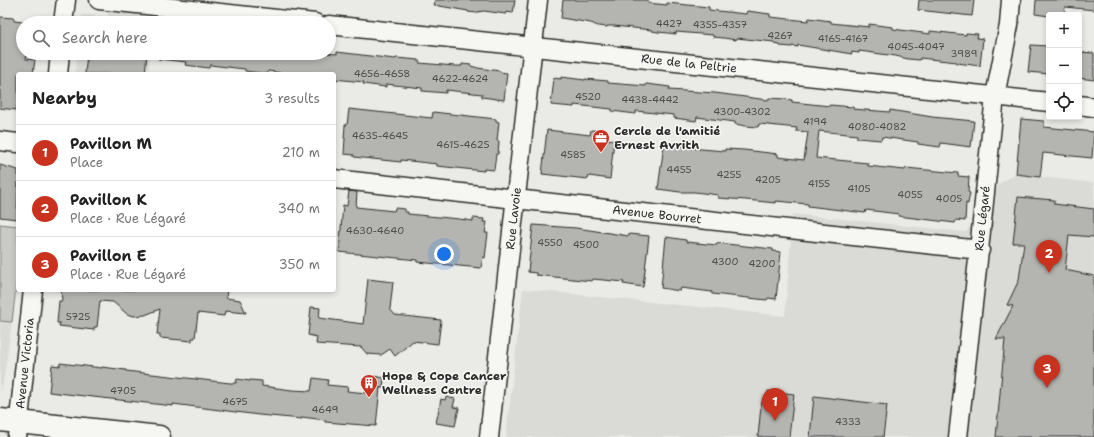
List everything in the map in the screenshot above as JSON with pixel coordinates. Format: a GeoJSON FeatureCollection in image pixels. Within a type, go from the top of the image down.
{"type":"FeatureCollection","features":[{"type":"Feature","properties":{"kind":"main road"},"geometry":{"type":"LineString","coordinates":[[12,426],[159,437]]}},
{"type":"Feature","properties":{"kind":"street"},"geometry":{"type":"LineString","coordinates":[[64,16],[66,0]]}},
{"type":"Feature","properties":{"kind":"street"},"geometry":{"type":"LineString","coordinates":[[98,0],[249,16]]}},
{"type":"Feature","properties":{"kind":"street","name":"Rue Lavoie"},"geometry":{"type":"LineString","coordinates":[[489,437],[538,0]]}},
{"type":"Feature","properties":{"kind":"street","name":"Rue Légaré"},"geometry":{"type":"LineString","coordinates":[[958,437],[980,250],[995,96],[1009,25],[1011,0]]}},
{"type":"Feature","properties":{"kind":"street","name":"Rue de la Peltrie"},"geometry":{"type":"LineString","coordinates":[[336,25],[1046,102]]}},
{"type":"Feature","properties":{"kind":"street"},"geometry":{"type":"LineString","coordinates":[[58,72],[59,60]]}},
{"type":"Feature","properties":{"kind":"street"},"geometry":{"type":"LineString","coordinates":[[1082,105],[1094,107]]}},
{"type":"Feature","properties":{"kind":"street"},"geometry":{"type":"LineString","coordinates":[[0,141],[16,143]]}},
{"type":"Feature","properties":{"kind":"street","name":"Avenue Bourret"},"geometry":{"type":"LineString","coordinates":[[336,179],[980,250]]}},
{"type":"Feature","properties":{"kind":"street","name":"Avenue Victoria"},"geometry":{"type":"LineString","coordinates":[[12,426],[33,292]]}},
{"type":"Feature","properties":{"kind":"shaded area"},"geometry":{"type":"Polygon","coordinates":[[[108,0],[158,0],[155,16],[108,16],[108,0]]]}},
{"type":"Feature","properties":{"kind":"shaded area"},"geometry":{"type":"Polygon","coordinates":[[[76,60],[149,60],[148,72],[75,72],[76,60]]]}},
{"type":"Feature","properties":{"kind":"shaded area"},"geometry":{"type":"Polygon","coordinates":[[[1016,174],[1094,183],[1094,437],[506,437],[523,289],[785,316],[793,214],[966,232],[1000,183],[1016,174]]]}},
{"type":"Feature","properties":{"kind":"shaded area"},"geometry":{"type":"Polygon","coordinates":[[[0,224],[16,226],[16,287],[12,322],[0,321],[0,224]]]}},
{"type":"Feature","properties":{"kind":"shaded area"},"geometry":{"type":"Polygon","coordinates":[[[0,321],[12,322],[2,390],[0,391],[0,321]]]}},
{"type":"Feature","properties":{"kind":"building"},"geometry":{"type":"Polygon","coordinates":[[[435,0],[515,0],[513,13],[506,12],[506,14],[484,11],[477,13],[468,12],[434,5],[435,0]]]}},
{"type":"Feature","properties":{"kind":"building"},"geometry":{"type":"Polygon","coordinates":[[[563,0],[648,0],[648,3],[667,5],[667,3],[709,7],[709,10],[746,14],[747,11],[770,14],[770,17],[808,21],[809,18],[831,21],[831,23],[869,27],[869,24],[930,34],[930,31],[966,35],[966,33],[978,34],[977,38],[983,39],[980,66],[920,58],[920,60],[908,59],[859,51],[859,53],[852,52],[852,54],[798,45],[798,47],[780,46],[774,44],[774,42],[737,38],[736,40],[713,37],[713,35],[676,32],[676,34],[614,26],[598,26],[591,23],[561,18],[563,0]]]}},
{"type":"Feature","properties":{"kind":"building"},"geometry":{"type":"Polygon","coordinates":[[[919,0],[974,0],[972,16],[918,10],[919,0]]]}},
{"type":"Feature","properties":{"kind":"building"},"geometry":{"type":"Polygon","coordinates":[[[1036,0],[1094,0],[1094,10],[1065,7],[1064,12],[1046,12],[1046,16],[1035,14],[1036,0]]]}},
{"type":"Feature","properties":{"kind":"building"},"geometry":{"type":"Polygon","coordinates":[[[0,17],[14,18],[14,21],[16,21],[16,60],[35,60],[33,72],[16,72],[16,110],[0,108],[0,17]]]}},
{"type":"Feature","properties":{"kind":"building"},"geometry":{"type":"Polygon","coordinates":[[[1031,45],[1046,46],[1046,74],[1028,72],[1031,45]]]}},
{"type":"Feature","properties":{"kind":"building"},"geometry":{"type":"Polygon","coordinates":[[[337,52],[395,59],[419,60],[419,63],[455,66],[462,66],[462,64],[500,71],[507,73],[504,100],[482,97],[482,94],[446,90],[446,93],[422,91],[422,88],[386,84],[386,87],[363,84],[364,82],[336,79],[336,72],[253,72],[245,71],[245,69],[210,65],[209,68],[185,65],[186,62],[167,60],[336,60],[337,52]]]}},
{"type":"Feature","properties":{"kind":"building"},"geometry":{"type":"Polygon","coordinates":[[[1082,52],[1094,53],[1094,80],[1082,78],[1082,52]]]}},
{"type":"Feature","properties":{"kind":"building"},"geometry":{"type":"Polygon","coordinates":[[[86,60],[146,60],[145,72],[85,72],[86,60]]]}},
{"type":"Feature","properties":{"kind":"building"},"geometry":{"type":"Polygon","coordinates":[[[561,77],[608,81],[608,83],[646,86],[647,84],[670,87],[669,90],[715,93],[768,100],[769,98],[785,99],[792,100],[792,102],[853,107],[853,109],[890,112],[890,110],[932,117],[974,121],[971,147],[941,143],[940,147],[882,137],[881,140],[857,138],[857,135],[819,131],[816,158],[868,163],[868,166],[895,169],[905,170],[906,168],[958,173],[958,176],[969,177],[968,192],[970,193],[968,204],[966,203],[965,221],[956,220],[955,223],[898,216],[899,214],[866,210],[865,213],[808,206],[808,204],[718,198],[718,195],[658,189],[664,145],[673,146],[673,144],[690,146],[689,148],[725,151],[725,149],[744,150],[778,154],[778,157],[804,160],[808,132],[796,131],[797,128],[759,124],[758,127],[746,126],[735,124],[735,122],[697,117],[696,121],[674,118],[674,115],[636,111],[636,114],[612,111],[612,109],[574,105],[574,107],[551,105],[554,78],[561,79],[561,77]]]}},
{"type":"Feature","properties":{"kind":"building"},"geometry":{"type":"Polygon","coordinates":[[[349,109],[432,118],[433,112],[496,119],[496,121],[499,122],[497,141],[499,141],[498,154],[496,154],[494,170],[484,169],[484,171],[437,166],[437,164],[363,158],[344,154],[345,125],[347,125],[349,109]]]}},
{"type":"Feature","properties":{"kind":"building"},"geometry":{"type":"Polygon","coordinates":[[[1021,119],[1044,121],[1044,127],[1094,132],[1092,158],[1043,153],[1040,177],[1016,174],[1021,119]]]}},
{"type":"Feature","properties":{"kind":"building"},"geometry":{"type":"Polygon","coordinates":[[[547,130],[590,135],[591,130],[602,131],[601,138],[614,140],[610,179],[589,176],[588,179],[542,174],[547,130]]]}},
{"type":"Feature","properties":{"kind":"building"},"geometry":{"type":"Polygon","coordinates":[[[0,165],[16,169],[16,219],[0,217],[0,165]]]}},
{"type":"Feature","properties":{"kind":"building"},"geometry":{"type":"Polygon","coordinates":[[[349,191],[357,192],[356,207],[394,211],[395,208],[405,209],[405,212],[408,212],[408,214],[473,221],[473,218],[484,219],[483,222],[487,222],[485,233],[488,233],[485,258],[483,257],[481,268],[417,262],[417,260],[339,252],[343,205],[347,206],[349,191]]]}},
{"type":"Feature","properties":{"kind":"building"},"geometry":{"type":"Polygon","coordinates":[[[1018,197],[1054,200],[1054,204],[1094,209],[1094,237],[1069,235],[1065,270],[1094,276],[1094,437],[996,437],[1005,339],[996,339],[1013,306],[1007,305],[1019,280],[1024,243],[1013,243],[1018,197]]]}},
{"type":"Feature","properties":{"kind":"building"},"geometry":{"type":"Polygon","coordinates":[[[533,225],[576,228],[629,236],[629,234],[649,236],[643,287],[623,284],[624,282],[593,279],[592,281],[582,280],[536,275],[536,273],[528,272],[533,225]]]}},
{"type":"Feature","properties":{"kind":"building"},"geometry":{"type":"Polygon","coordinates":[[[666,237],[686,240],[686,242],[717,245],[717,243],[773,249],[773,251],[781,252],[776,299],[768,298],[767,300],[712,294],[712,292],[681,288],[680,291],[661,288],[666,237]]]}},
{"type":"Feature","properties":{"kind":"building"},"geometry":{"type":"Polygon","coordinates":[[[368,279],[393,282],[390,309],[395,315],[441,320],[438,344],[413,341],[395,356],[390,349],[381,355],[367,354],[361,347],[316,344],[317,337],[308,335],[311,307],[320,308],[319,318],[363,324],[368,279]]]}},
{"type":"Feature","properties":{"kind":"building"},"geometry":{"type":"Polygon","coordinates":[[[61,292],[227,292],[226,298],[240,300],[246,313],[225,311],[224,316],[198,313],[195,338],[192,338],[192,341],[160,338],[160,334],[157,334],[160,309],[145,315],[134,316],[127,314],[113,302],[100,301],[97,327],[94,327],[94,330],[59,326],[60,323],[57,323],[59,301],[62,301],[61,292]]]}},
{"type":"Feature","properties":{"kind":"building"},"geometry":{"type":"Polygon","coordinates":[[[60,363],[230,383],[236,383],[237,379],[262,381],[262,386],[292,390],[311,391],[313,378],[328,380],[327,385],[348,387],[347,391],[366,393],[367,386],[380,388],[376,426],[325,422],[325,420],[302,417],[302,419],[259,415],[173,404],[173,406],[49,392],[52,365],[60,366],[60,363]]]}},
{"type":"Feature","properties":{"kind":"building"},"geometry":{"type":"Polygon","coordinates":[[[374,376],[384,378],[383,388],[373,387],[374,376]]]}},
{"type":"Feature","properties":{"kind":"building"},"geometry":{"type":"Polygon","coordinates":[[[768,391],[794,394],[789,437],[758,437],[761,406],[763,398],[767,398],[768,391]]]}},
{"type":"Feature","properties":{"kind":"building"},"geometry":{"type":"Polygon","coordinates":[[[814,396],[887,405],[883,437],[810,437],[814,396]]]}},
{"type":"Feature","properties":{"kind":"building"},"geometry":{"type":"Polygon","coordinates":[[[446,397],[455,399],[453,407],[459,408],[455,426],[436,423],[441,399],[445,400],[446,397]]]}},
{"type":"Feature","properties":{"kind":"place","name":"Cercle de l'amitié Ernest Avrith"},"geometry":{"type":"Point","coordinates":[601,153]}},
{"type":"Feature","properties":{"kind":"place","name":"Pavillon K"},"geometry":{"type":"Point","coordinates":[1049,273]}},
{"type":"Feature","properties":{"kind":"place","name":"Pavillon E"},"geometry":{"type":"Point","coordinates":[1047,388]}},
{"type":"Feature","properties":{"kind":"place","name":"Hope & Cope Cancer Wellness Centre"},"geometry":{"type":"Point","coordinates":[369,398]}},
{"type":"Feature","properties":{"kind":"place","name":"Pavillon M"},"geometry":{"type":"Point","coordinates":[775,421]}}]}
